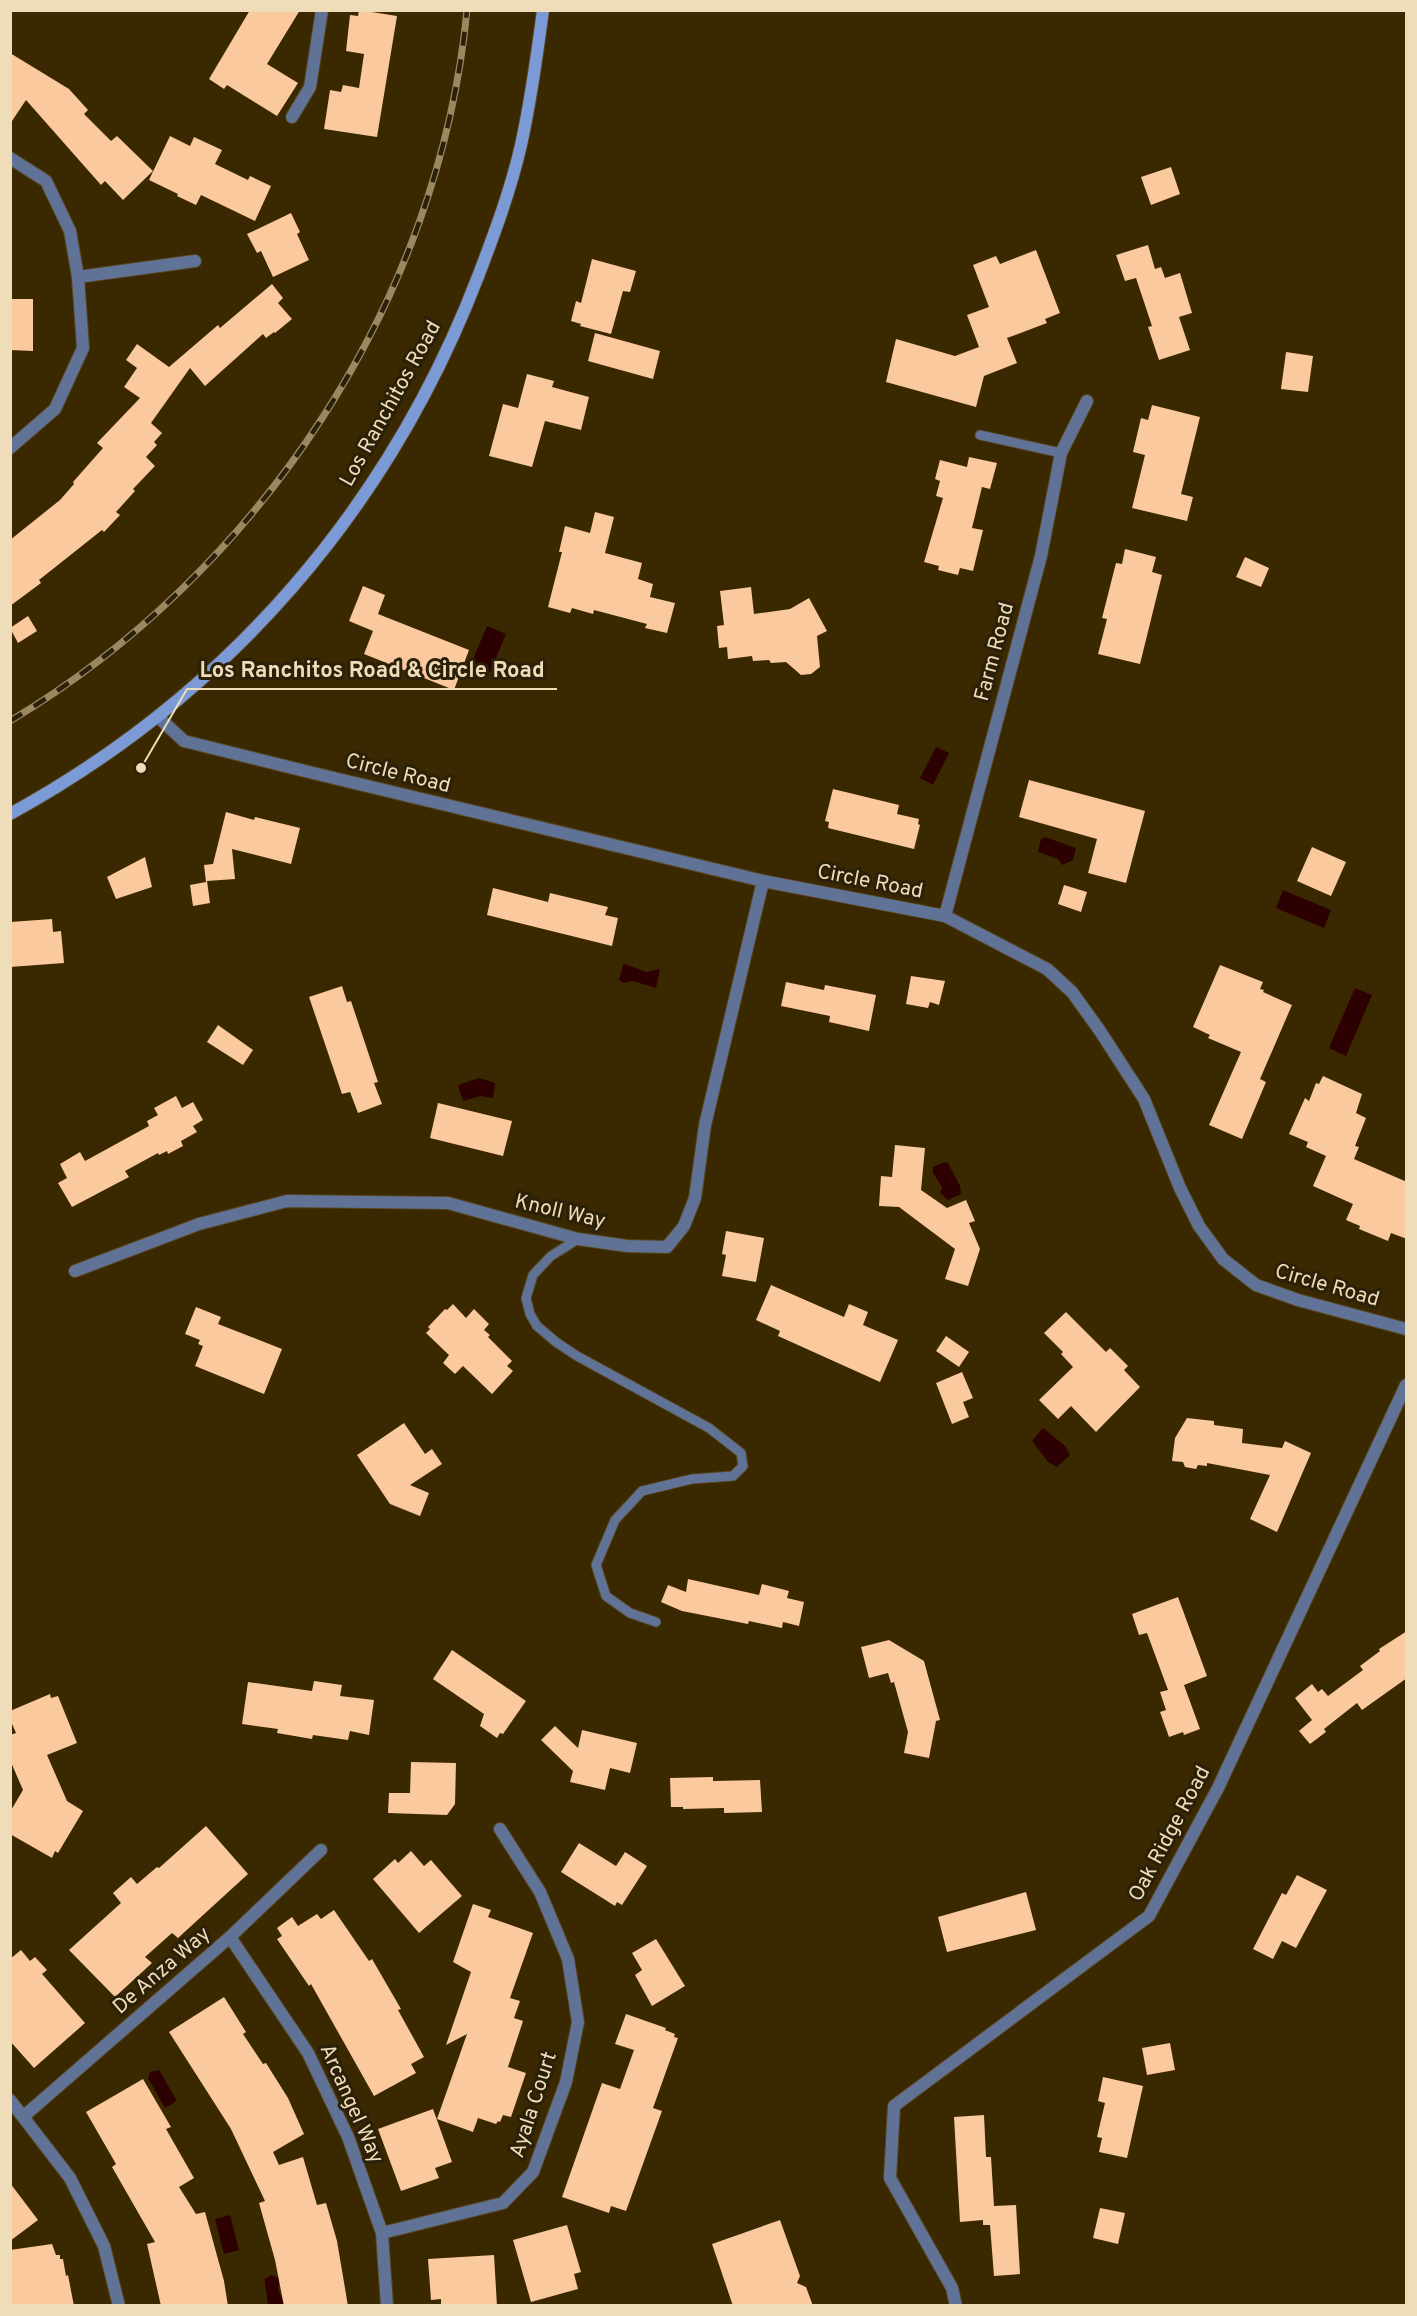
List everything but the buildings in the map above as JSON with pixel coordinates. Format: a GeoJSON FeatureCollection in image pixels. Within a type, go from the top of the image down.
{"type":"FeatureCollection","features":[{"type":"Feature","properties":{"kind":"main road","name":"Los Ranchitos Road"},"geometry":{"type":"LineString","coordinates":[[10,814],[83,771],[158,717],[232,652],[302,578],[344,525],[382,469],[430,382],[465,310],[498,224],[521,146],[534,77],[543,10]]}},
{"type":"Feature","properties":{"kind":"street"},"geometry":{"type":"LineString","coordinates":[[292,117],[310,87],[322,10]]}},
{"type":"Feature","properties":{"kind":"street"},"geometry":{"type":"LineString","coordinates":[[10,158],[46,181],[70,231],[78,277],[83,348],[55,409],[10,448]]}},
{"type":"Feature","properties":{"kind":"street"},"geometry":{"type":"LineString","coordinates":[[78,277],[195,261]]}},
{"type":"Feature","properties":{"kind":"street","name":"Farm Road"},"geometry":{"type":"LineString","coordinates":[[945,916],[1041,556],[1062,453],[1087,401]]}},
{"type":"Feature","properties":{"kind":"street","name":"Circle Road"},"geometry":{"type":"LineString","coordinates":[[158,717],[184,741],[763,880],[945,916],[1047,969],[1072,992],[1144,1099],[1180,1188],[1199,1226],[1223,1259],[1256,1285],[1298,1300],[1407,1329]]}},
{"type":"Feature","properties":{"kind":"street","name":"Knoll Way"},"geometry":{"type":"LineString","coordinates":[[75,1271],[199,1224],[287,1201],[448,1203],[578,1239],[627,1246],[667,1247],[684,1226],[695,1198],[705,1125],[763,880]]}},
{"type":"Feature","properties":{"kind":"street","name":"Oak Ridge Road"},"geometry":{"type":"LineString","coordinates":[[956,2306],[952,2288],[890,2178],[894,2106],[1149,1916],[1218,1788],[1407,1385]]}},
{"type":"Feature","properties":{"kind":"street","name":"Ayala Court"},"geometry":{"type":"LineString","coordinates":[[382,2233],[503,2203],[533,2172],[566,2082],[578,2022],[568,1959],[540,1892],[500,1829]]}},
{"type":"Feature","properties":{"kind":"street","name":"De Anza Way"},"geometry":{"type":"LineString","coordinates":[[24,2116],[230,1937],[321,1850]]}},
{"type":"Feature","properties":{"kind":"street","name":"Arcangel Way"},"geometry":{"type":"LineString","coordinates":[[230,1937],[308,2053],[348,2137],[382,2233],[387,2306]]}},
{"type":"Feature","properties":{"kind":"street"},"geometry":{"type":"LineString","coordinates":[[10,2100],[70,2178],[104,2246],[119,2306]]}},
{"type":"Feature","properties":{"kind":"lane"},"geometry":{"type":"LineString","coordinates":[[980,435],[1062,453]]}},
{"type":"Feature","properties":{"kind":"lane"},"geometry":{"type":"LineString","coordinates":[[578,1239],[551,1256],[533,1275],[526,1298],[530,1314],[537,1326],[577,1356],[709,1428],[741,1453],[743,1466],[733,1476],[692,1479],[642,1491],[615,1520],[596,1565],[606,1596],[630,1613],[656,1622]]}},
{"type":"Feature","properties":{"kind":"shaded area"},"geometry":{"type":"Polygon","coordinates":[[[487,626],[506,634],[490,672],[471,664],[487,626]]]}},
{"type":"Feature","properties":{"kind":"shaded area"},"geometry":{"type":"Polygon","coordinates":[[[936,747],[949,753],[933,785],[920,778],[936,747]]]}},
{"type":"Feature","properties":{"kind":"shaded area"},"geometry":{"type":"Polygon","coordinates":[[[1045,837],[1076,848],[1073,860],[1062,865],[1058,859],[1038,852],[1041,839],[1045,837]]]}},
{"type":"Feature","properties":{"kind":"shaded area"},"geometry":{"type":"Polygon","coordinates":[[[1283,890],[1331,910],[1324,928],[1276,908],[1283,890]]]}},
{"type":"Feature","properties":{"kind":"shaded area"},"geometry":{"type":"Polygon","coordinates":[[[625,964],[646,972],[660,969],[656,988],[633,981],[623,983],[619,980],[625,964]]]}},
{"type":"Feature","properties":{"kind":"shaded area"},"geometry":{"type":"Polygon","coordinates":[[[1355,988],[1372,995],[1346,1056],[1329,1048],[1355,988]]]}},
{"type":"Feature","properties":{"kind":"shaded area"},"geometry":{"type":"Polygon","coordinates":[[[479,1078],[495,1083],[493,1098],[481,1096],[463,1101],[458,1085],[479,1078]]]}},
{"type":"Feature","properties":{"kind":"shaded area"},"geometry":{"type":"Polygon","coordinates":[[[944,1162],[948,1163],[960,1186],[961,1194],[948,1200],[940,1193],[942,1187],[933,1173],[933,1167],[944,1162]]]}},
{"type":"Feature","properties":{"kind":"shaded area"},"geometry":{"type":"Polygon","coordinates":[[[1043,1428],[1065,1446],[1070,1455],[1057,1467],[1048,1462],[1032,1441],[1043,1428]]]}},
{"type":"Feature","properties":{"kind":"shaded area"},"geometry":{"type":"Polygon","coordinates":[[[159,2070],[177,2101],[165,2108],[148,2078],[150,2072],[159,2070]]]}},
{"type":"Feature","properties":{"kind":"shaded area"},"geometry":{"type":"Polygon","coordinates":[[[230,2215],[239,2250],[224,2254],[215,2219],[230,2215]]]}},
{"type":"Feature","properties":{"kind":"shaded area"},"geometry":{"type":"Polygon","coordinates":[[[271,2275],[280,2280],[278,2288],[284,2305],[268,2305],[265,2279],[271,2275]]]}},
{"type":"Feature","properties":{"kind":"railway"},"geometry":{"type":"LineString","coordinates":[[10,721],[100,660],[183,588],[257,507],[322,419],[376,324],[419,223],[450,118],[467,10]]}},
{"type":"Feature","properties":{"kind":"place","name":"Los Ranchitos Road & Circle Road"},"geometry":{"type":"Point","coordinates":[141,768]}}]}
